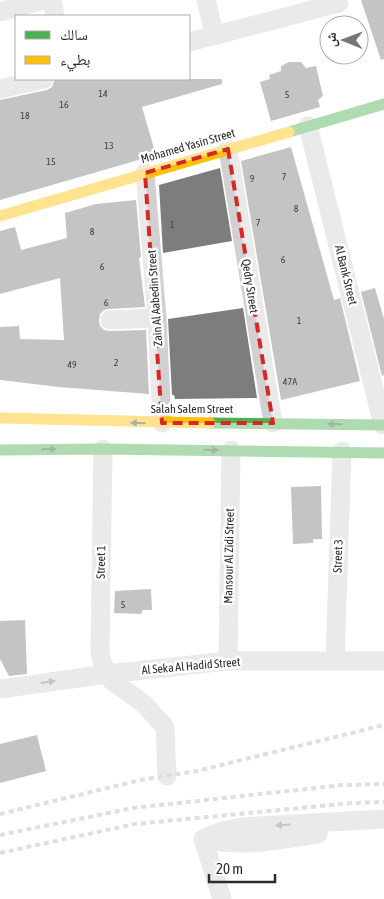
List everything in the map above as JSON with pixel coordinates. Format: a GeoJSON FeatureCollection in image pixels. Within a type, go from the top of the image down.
{"type":"FeatureCollection","features":[{"type":"Feature","properties":{"kind":"main road","name":"Mohamed Yasin Street"},"geometry":{"type":"LineString","coordinates":[[0,216],[384,104]]}},
{"type":"Feature","properties":{"kind":"main road","name":"Salah Salem Street"},"geometry":{"type":"LineString","coordinates":[[0,418],[162,423],[384,425]]}},
{"type":"Feature","properties":{"kind":"main road"},"geometry":{"type":"LineString","coordinates":[[0,450],[103,449],[384,453]]}},
{"type":"Feature","properties":{"kind":"street"},"geometry":{"type":"LineString","coordinates":[[0,12],[43,0]]}},
{"type":"Feature","properties":{"kind":"street"},"geometry":{"type":"LineString","coordinates":[[52,0],[55,15]]}},
{"type":"Feature","properties":{"kind":"street"},"geometry":{"type":"LineString","coordinates":[[206,0],[215,36]]}},
{"type":"Feature","properties":{"kind":"street"},"geometry":{"type":"LineString","coordinates":[[190,42],[339,3]]}},
{"type":"Feature","properties":{"kind":"street"},"geometry":{"type":"LineString","coordinates":[[0,89],[40,80]]}},
{"type":"Feature","properties":{"kind":"street","name":"Al Bank Street"},"geometry":{"type":"LineString","coordinates":[[308,126],[384,425]]}},
{"type":"Feature","properties":{"kind":"street","name":"Qedry Street"},"geometry":{"type":"LineString","coordinates":[[228,149],[273,423]]}},
{"type":"Feature","properties":{"kind":"street","name":"Zain Al Aabedin Street"},"geometry":{"type":"LineString","coordinates":[[145,173],[157,318],[162,423]]}},
{"type":"Feature","properties":{"kind":"street"},"geometry":{"type":"LineString","coordinates":[[110,320],[157,318]]}},
{"type":"Feature","properties":{"kind":"street","name":"Street 1"},"geometry":{"type":"LineString","coordinates":[[103,449],[100,652],[107,674]]}},
{"type":"Feature","properties":{"kind":"street","name":"Mansour Al Zidi Street"},"geometry":{"type":"LineString","coordinates":[[228,662],[231,450]]}},
{"type":"Feature","properties":{"kind":"street","name":"Street 3"},"geometry":{"type":"LineString","coordinates":[[335,662],[342,451]]}},
{"type":"Feature","properties":{"kind":"street","name":"Al Seka Al Hadid Street"},"geometry":{"type":"LineString","coordinates":[[0,689],[107,674],[228,662],[384,661]]}},
{"type":"Feature","properties":{"kind":"street"},"geometry":{"type":"LineString","coordinates":[[107,674],[118,687],[143,703],[164,727],[167,776]]}},
{"type":"Feature","properties":{"kind":"street"},"geometry":{"type":"LineString","coordinates":[[203,839],[222,831],[242,827],[384,819]]}},
{"type":"Feature","properties":{"kind":"street"},"geometry":{"type":"LineString","coordinates":[[203,839],[223,843],[245,844],[319,834],[384,830]]}},
{"type":"Feature","properties":{"kind":"street"},"geometry":{"type":"LineString","coordinates":[[203,839],[222,899]]}},
{"type":"Feature","properties":{"kind":"highlighted area"},"geometry":{"type":"Polygon","coordinates":[[[228,149],[273,423],[162,423],[145,173],[228,149]]]}},
{"type":"Feature","properties":{"kind":"building"},"geometry":{"type":"Polygon","coordinates":[[[361,0],[384,0],[384,59],[381,60],[369,24],[369,15],[366,15],[361,0]]]}},
{"type":"Feature","properties":{"kind":"building"},"geometry":{"type":"Polygon","coordinates":[[[289,62],[301,62],[306,68],[316,66],[323,96],[318,100],[320,107],[271,121],[260,82],[270,79],[269,75],[281,71],[281,66],[289,62]]]}},
{"type":"Feature","properties":{"kind":"building"},"geometry":{"type":"Polygon","coordinates":[[[222,79],[222,84],[142,107],[156,155],[0,200],[0,100],[47,90],[52,87],[55,80],[222,79]]]}},
{"type":"Feature","properties":{"kind":"building"},"geometry":{"type":"Polygon","coordinates":[[[291,147],[334,300],[340,298],[360,381],[281,400],[241,161],[291,147]]]}},
{"type":"Feature","properties":{"kind":"building"},"geometry":{"type":"Polygon","coordinates":[[[220,168],[232,241],[163,253],[159,185],[220,168]]]}},
{"type":"Feature","properties":{"kind":"building"},"geometry":{"type":"Polygon","coordinates":[[[136,200],[141,257],[139,258],[145,307],[104,310],[100,314],[99,321],[100,326],[104,330],[146,330],[149,394],[0,380],[0,327],[19,326],[20,339],[64,340],[60,278],[0,294],[0,231],[15,227],[21,250],[67,238],[65,213],[96,204],[136,200]]]}},
{"type":"Feature","properties":{"kind":"building"},"geometry":{"type":"Polygon","coordinates":[[[375,288],[384,319],[384,375],[382,376],[361,292],[375,288]]]}},
{"type":"Feature","properties":{"kind":"building"},"geometry":{"type":"Polygon","coordinates":[[[243,308],[257,398],[175,399],[174,395],[172,395],[168,319],[243,308]]]}},
{"type":"Feature","properties":{"kind":"building"},"geometry":{"type":"Polygon","coordinates":[[[321,486],[322,539],[313,539],[313,543],[293,544],[291,487],[321,486]]]}},
{"type":"Feature","properties":{"kind":"building"},"geometry":{"type":"Polygon","coordinates":[[[151,589],[152,610],[143,610],[141,614],[114,613],[115,591],[151,589]]]}},
{"type":"Feature","properties":{"kind":"building"},"geometry":{"type":"Polygon","coordinates":[[[25,620],[27,674],[9,676],[0,659],[0,621],[25,620]]]}},
{"type":"Feature","properties":{"kind":"building"},"geometry":{"type":"Polygon","coordinates":[[[37,735],[46,771],[0,783],[0,744],[37,735]]]}},
{"type":"Feature","properties":{"kind":"railway"},"geometry":{"type":"LineString","coordinates":[[0,814],[145,779],[197,771],[384,725]]}},
{"type":"Feature","properties":{"kind":"railway"},"geometry":{"type":"LineString","coordinates":[[0,835],[133,808],[343,785],[384,784]]}},
{"type":"Feature","properties":{"kind":"railway"},"geometry":{"type":"LineString","coordinates":[[0,853],[135,824],[352,803],[384,802]]}},
{"type":"Feature","properties":{"kind":"traffic: fast"},"geometry":{"type":"LineString","coordinates":[[289,132],[384,104]]}},
{"type":"Feature","properties":{"kind":"traffic: fast"},"geometry":{"type":"LineString","coordinates":[[210,423],[384,425]]}},
{"type":"Feature","properties":{"kind":"traffic: fast"},"geometry":{"type":"LineString","coordinates":[[0,450],[103,449],[384,453]]}},
{"type":"Feature","properties":{"kind":"traffic: slow"},"geometry":{"type":"LineString","coordinates":[[0,216],[289,132]]}},
{"type":"Feature","properties":{"kind":"traffic: slow"},"geometry":{"type":"LineString","coordinates":[[0,418],[210,423]]}}]}
